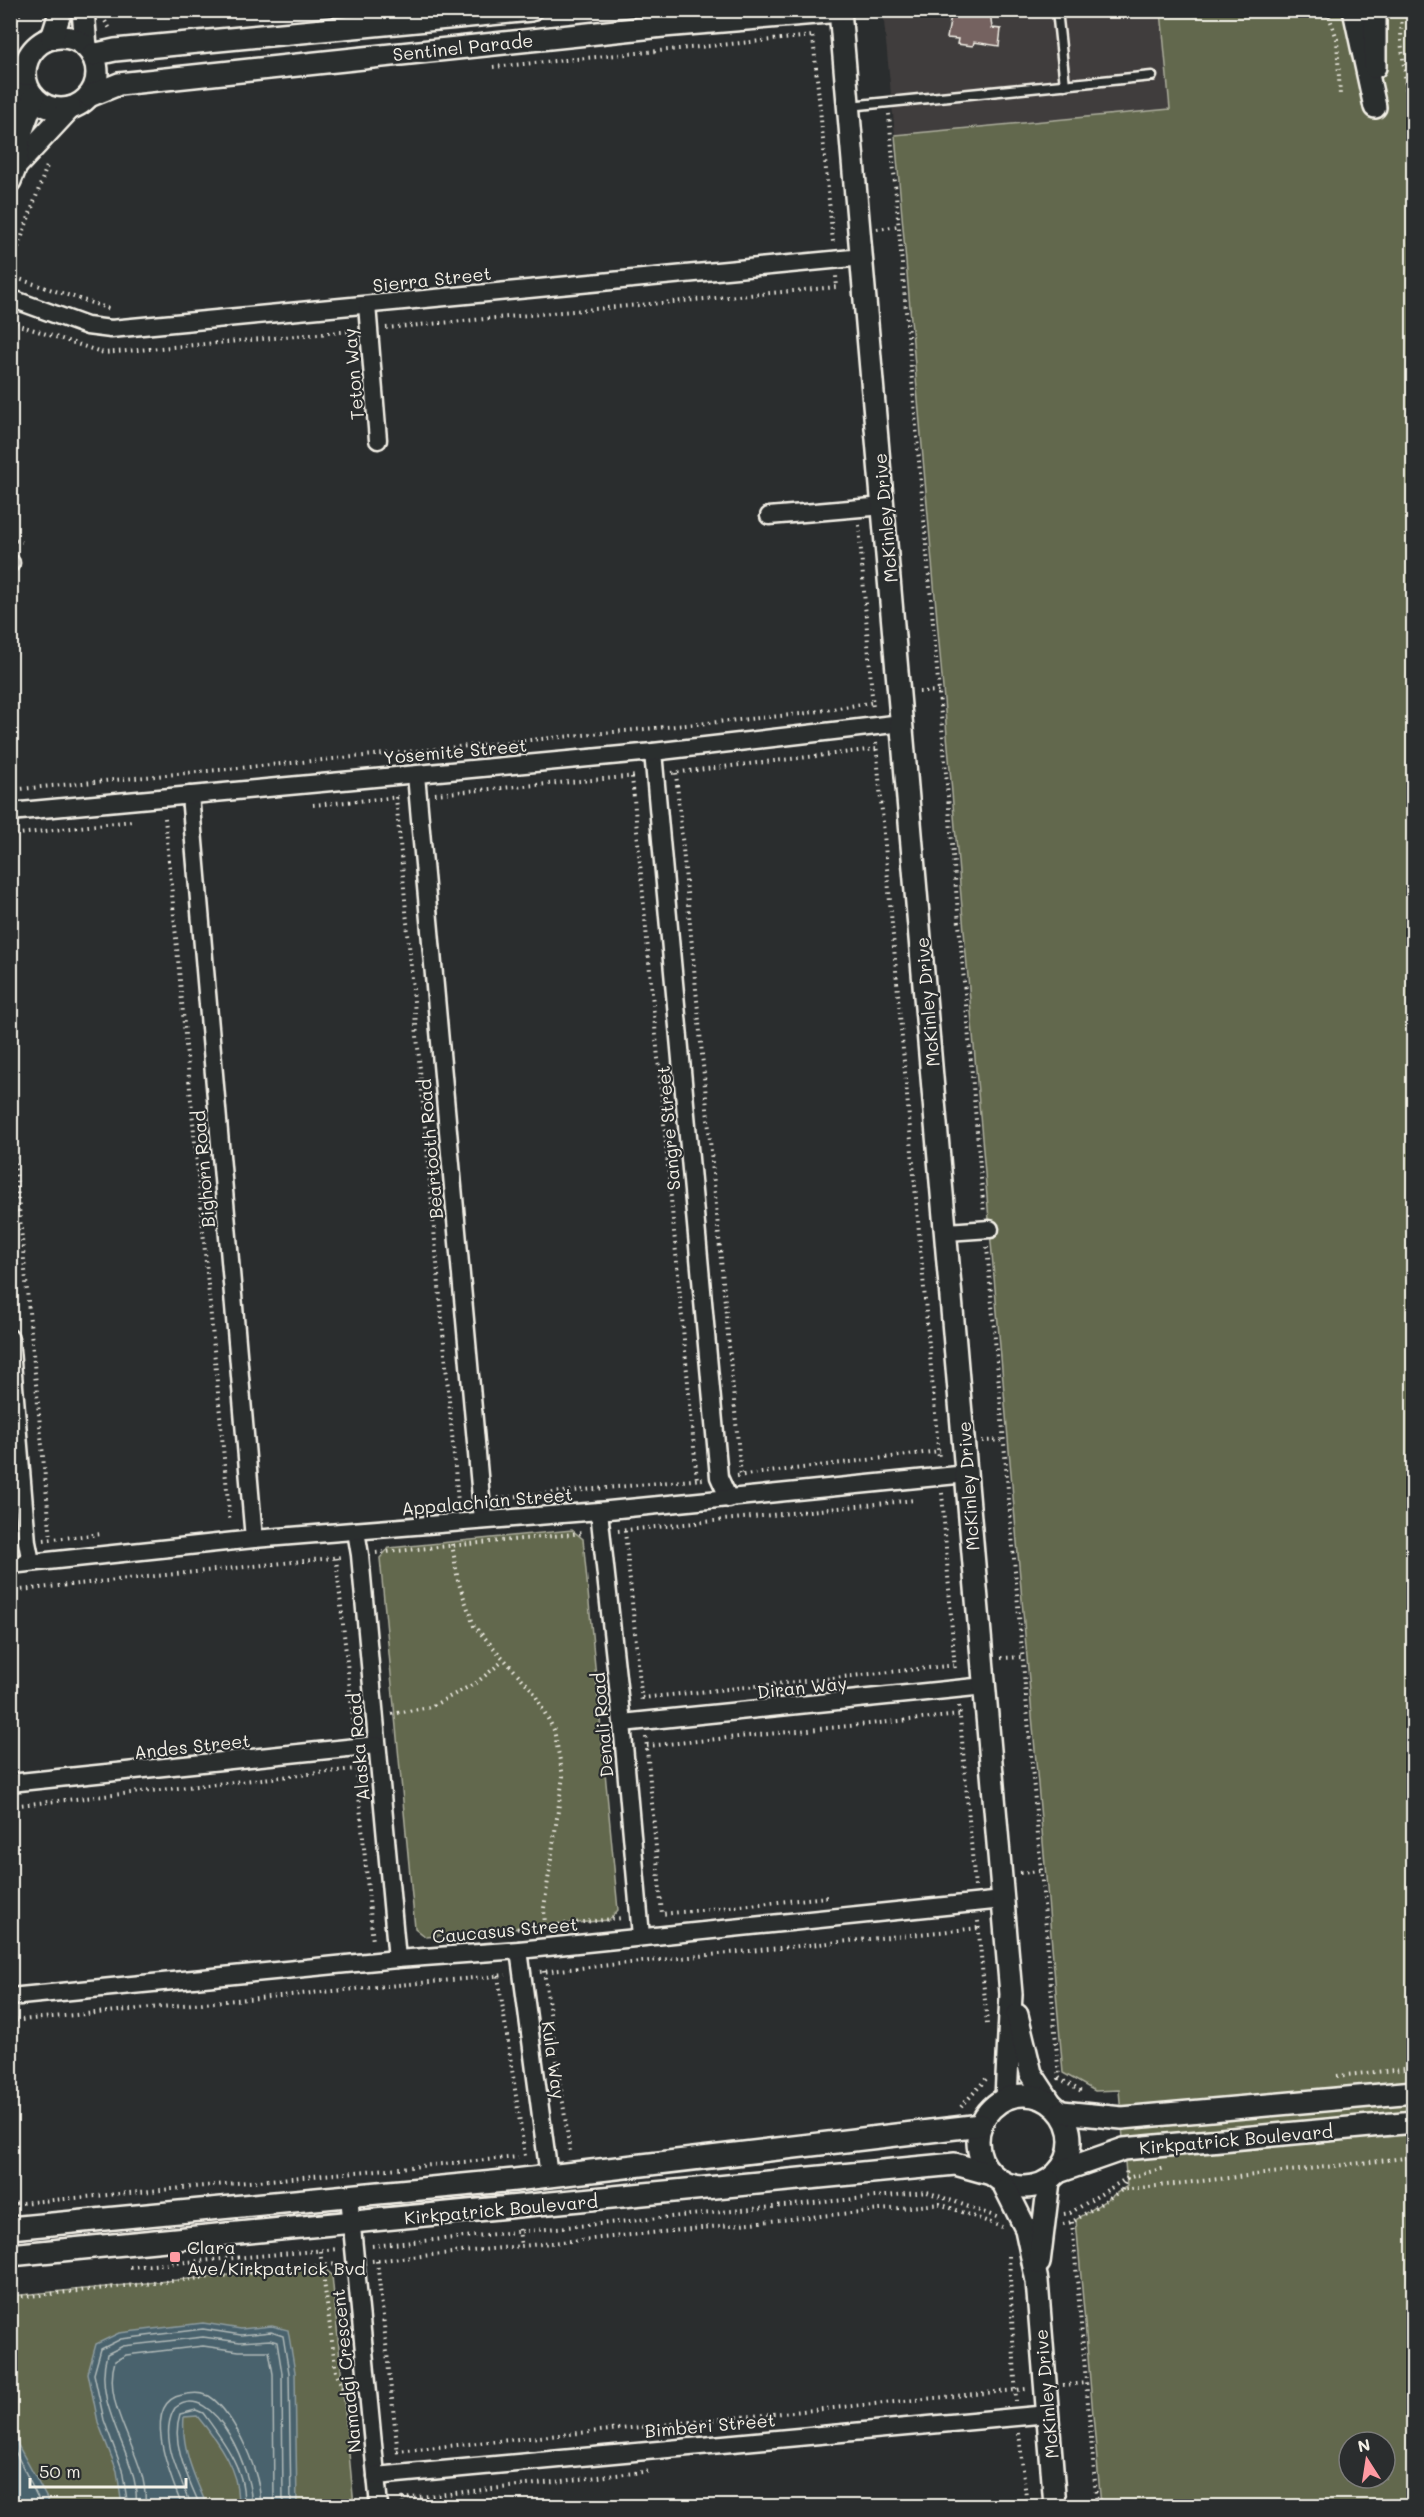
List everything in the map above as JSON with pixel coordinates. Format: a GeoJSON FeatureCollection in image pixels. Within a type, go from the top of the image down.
{"type":"FeatureCollection","features":[{"type":"Feature","properties":{"kind":"street"},"geometry":{"type":"LineString","coordinates":[[52,38],[61,10]]}},
{"type":"Feature","properties":{"kind":"street"},"geometry":{"type":"LineString","coordinates":[[13,174],[70,108],[89,96],[97,76],[89,51],[83,10]]}},
{"type":"Feature","properties":{"kind":"street","name":"Sentinel Parade"},"geometry":{"type":"LineString","coordinates":[[89,51],[531,10]]}},
{"type":"Feature","properties":{"kind":"street","name":"Sentinel Parade"},"geometry":{"type":"LineString","coordinates":[[89,96],[119,84],[662,18],[840,11]]}},
{"type":"Feature","properties":{"kind":"street","name":"McKinley Drive"},"geometry":{"type":"LineString","coordinates":[[840,11],[1011,1994],[1006,2098]]}},
{"type":"Feature","properties":{"kind":"street"},"geometry":{"type":"LineString","coordinates":[[70,108],[50,108],[33,96],[19,58],[52,38],[70,38],[89,51]]}},
{"type":"Feature","properties":{"kind":"street"},"geometry":{"type":"LineString","coordinates":[[10,95],[33,96]]}},
{"type":"Feature","properties":{"kind":"street"},"geometry":{"type":"LineString","coordinates":[[13,174],[20,136],[33,96]]}},
{"type":"Feature","properties":{"kind":"street","name":"Sierra Street"},"geometry":{"type":"LineString","coordinates":[[10,298],[87,326],[111,329],[863,257]]}},
{"type":"Feature","properties":{"kind":"street","name":"Teton Way"},"geometry":{"type":"LineString","coordinates":[[367,305],[378,440]]}},
{"type":"Feature","properties":{"kind":"street"},"geometry":{"type":"LineString","coordinates":[[769,516],[884,506]]}},
{"type":"Feature","properties":{"kind":"street","name":"Yosemite Street"},"geometry":{"type":"LineString","coordinates":[[10,812],[653,752],[902,723]]}},
{"type":"Feature","properties":{"kind":"street","name":"Sangre Street"},"geometry":{"type":"LineString","coordinates":[[653,752],[719,1477],[729,1499]]}},
{"type":"Feature","properties":{"kind":"street","name":"Beartooth Road"},"geometry":{"type":"LineString","coordinates":[[416,775],[483,1520]]}},
{"type":"Feature","properties":{"kind":"street","name":"Bighorn Road"},"geometry":{"type":"LineString","coordinates":[[190,795],[254,1539]]}},
{"type":"Feature","properties":{"kind":"street"},"geometry":{"type":"LineString","coordinates":[[947,1233],[988,1229]]}},
{"type":"Feature","properties":{"kind":"street"},"geometry":{"type":"LineString","coordinates":[[10,1338],[27,1542],[31,1562]]}},
{"type":"Feature","properties":{"kind":"street","name":"Appalachian Street"},"geometry":{"type":"LineString","coordinates":[[10,1565],[254,1539],[599,1511],[967,1474]]}},
{"type":"Feature","properties":{"kind":"street","name":"Denali Road"},"geometry":{"type":"LineString","coordinates":[[599,1511],[622,1723],[641,1936]]}},
{"type":"Feature","properties":{"kind":"street","name":"Alaska Road"},"geometry":{"type":"LineString","coordinates":[[356,1532],[397,1959]]}},
{"type":"Feature","properties":{"kind":"street","name":"Diran Way"},"geometry":{"type":"LineString","coordinates":[[622,1723],[645,1723],[985,1686]]}},
{"type":"Feature","properties":{"kind":"street","name":"Andes Street"},"geometry":{"type":"LineString","coordinates":[[10,1783],[376,1745]]}},
{"type":"Feature","properties":{"kind":"street","name":"Caucasus Street"},"geometry":{"type":"LineString","coordinates":[[10,1997],[397,1959],[519,1950],[1003,1900]]}},
{"type":"Feature","properties":{"kind":"street","name":"Kula Way"},"geometry":{"type":"LineString","coordinates":[[519,1950],[548,2154],[549,2176]]}},
{"type":"Feature","properties":{"kind":"street","name":"McKinley Drive"},"geometry":{"type":"LineString","coordinates":[[1011,1994],[1031,2073],[1056,2107]]}},
{"type":"Feature","properties":{"kind":"street","name":"Kirkpatrick Boulevard"},"geometry":{"type":"LineString","coordinates":[[1056,2107],[1122,2118],[1413,2092]]}},
{"type":"Feature","properties":{"kind":"street"},"geometry":{"type":"LineString","coordinates":[[1028,2095],[1056,2107],[1069,2126],[1071,2142],[1069,2157],[1055,2176],[1034,2187],[1018,2188],[997,2179],[982,2162],[978,2148],[981,2125],[993,2106],[1006,2098],[1028,2095]]}},
{"type":"Feature","properties":{"kind":"street","name":"Kirkpatrick Boulevard"},"geometry":{"type":"LineString","coordinates":[[1055,2176],[1124,2149],[1413,2122]]}},
{"type":"Feature","properties":{"kind":"street","name":"Kirkpatrick Boulevard"},"geometry":{"type":"LineString","coordinates":[[10,2228],[549,2176],[981,2125]]}},
{"type":"Feature","properties":{"kind":"street","name":"Kirkpatrick Boulevard"},"geometry":{"type":"LineString","coordinates":[[10,2255],[955,2164],[997,2179]]}},
{"type":"Feature","properties":{"kind":"street","name":"McKinley Drive"},"geometry":{"type":"LineString","coordinates":[[1055,2176],[1034,2223],[1055,2506]]}},
{"type":"Feature","properties":{"kind":"street","name":"McKinley Drive"},"geometry":{"type":"LineString","coordinates":[[997,2179],[1034,2223]]}},
{"type":"Feature","properties":{"kind":"street","name":"Namadgi Crescent"},"geometry":{"type":"LineString","coordinates":[[349,2196],[379,2506]]}},
{"type":"Feature","properties":{"kind":"street","name":"Bimberi Street"},"geometry":{"type":"LineString","coordinates":[[376,2476],[1048,2414]]}},
{"type":"Feature","properties":{"kind":"lane"},"geometry":{"type":"LineString","coordinates":[[1057,10],[1065,85]]}},
{"type":"Feature","properties":{"kind":"lane"},"geometry":{"type":"LineString","coordinates":[[849,106],[1152,76]]}},
{"type":"Feature","properties":{"kind":"path"},"geometry":{"type":"LineString","coordinates":[[10,23],[24,10]]}},
{"type":"Feature","properties":{"kind":"path"},"geometry":{"type":"LineString","coordinates":[[1327,10],[1337,39],[1340,96]]}},
{"type":"Feature","properties":{"kind":"path"},"geometry":{"type":"LineString","coordinates":[[1402,10],[1401,40],[1407,93]]}},
{"type":"Feature","properties":{"kind":"path"},"geometry":{"type":"LineString","coordinates":[[10,322],[104,353],[837,287],[813,37]]}},
{"type":"Feature","properties":{"kind":"path"},"geometry":{"type":"LineString","coordinates":[[888,102],[988,1229],[1059,2078],[1086,2094]]}},
{"type":"Feature","properties":{"kind":"path"},"geometry":{"type":"LineString","coordinates":[[821,244],[833,243]]}},
{"type":"Feature","properties":{"kind":"path"},"geometry":{"type":"LineString","coordinates":[[10,276],[119,312]]}},
{"type":"Feature","properties":{"kind":"path"},"geometry":{"type":"LineString","coordinates":[[857,508],[876,749],[943,1497],[975,1903],[988,2030]]}},
{"type":"Feature","properties":{"kind":"path"},"geometry":{"type":"LineString","coordinates":[[10,538],[21,542]]}},
{"type":"Feature","properties":{"kind":"path"},"geometry":{"type":"LineString","coordinates":[[10,790],[683,726],[873,704],[881,697],[939,691]]}},
{"type":"Feature","properties":{"kind":"path"},"geometry":{"type":"LineString","coordinates":[[302,806],[676,773],[876,749]]}},
{"type":"Feature","properties":{"kind":"path"},"geometry":{"type":"LineString","coordinates":[[676,773],[741,1476]]}},
{"type":"Feature","properties":{"kind":"path"},"geometry":{"type":"LineString","coordinates":[[632,777],[697,1480]]}},
{"type":"Feature","properties":{"kind":"path"},"geometry":{"type":"LineString","coordinates":[[396,797],[458,1502]]}},
{"type":"Feature","properties":{"kind":"path"},"geometry":{"type":"LineString","coordinates":[[153,819],[192,817]]}},
{"type":"Feature","properties":{"kind":"path"},"geometry":{"type":"LineString","coordinates":[[165,818],[230,1523]]}},
{"type":"Feature","properties":{"kind":"path"},"geometry":{"type":"LineString","coordinates":[[10,835],[141,820]]}},
{"type":"Feature","properties":{"kind":"path"},"geometry":{"type":"LineString","coordinates":[[10,1115],[51,1539]]}},
{"type":"Feature","properties":{"kind":"path"},"geometry":{"type":"LineString","coordinates":[[939,1454],[942,1446],[965,1442],[1005,1440]]}},
{"type":"Feature","properties":{"kind":"path"},"geometry":{"type":"LineString","coordinates":[[447,1503],[741,1476],[939,1454]]}},
{"type":"Feature","properties":{"kind":"path"},"geometry":{"type":"LineString","coordinates":[[931,1498],[943,1497]]}},
{"type":"Feature","properties":{"kind":"path"},"geometry":{"type":"LineString","coordinates":[[10,1591],[452,1544],[625,1531],[919,1500]]}},
{"type":"Feature","properties":{"kind":"path"},"geometry":{"type":"LineString","coordinates":[[219,1524],[252,1520]]}},
{"type":"Feature","properties":{"kind":"path"},"geometry":{"type":"LineString","coordinates":[[449,1523],[459,1581],[474,1626],[503,1661],[533,1691],[554,1730],[563,1776],[544,1908],[546,1947]]}},
{"type":"Feature","properties":{"kind":"path"},"geometry":{"type":"LineString","coordinates":[[625,1531],[662,1914],[836,1896]]}},
{"type":"Feature","properties":{"kind":"path"},"geometry":{"type":"LineString","coordinates":[[27,1542],[107,1534]]}},
{"type":"Feature","properties":{"kind":"path"},"geometry":{"type":"LineString","coordinates":[[642,1698],[955,1667],[963,1660],[1023,1657]]}},
{"type":"Feature","properties":{"kind":"path"},"geometry":{"type":"LineString","coordinates":[[375,1717],[430,1707],[476,1683],[503,1661]]}},
{"type":"Feature","properties":{"kind":"path"},"geometry":{"type":"LineString","coordinates":[[647,1746],[960,1715]]}},
{"type":"Feature","properties":{"kind":"path"},"geometry":{"type":"LineString","coordinates":[[10,1806],[357,1770]]}},
{"type":"Feature","properties":{"kind":"path"},"geometry":{"type":"LineString","coordinates":[[963,1884],[975,1882],[979,1877],[1040,1871]]}},
{"type":"Feature","properties":{"kind":"path"},"geometry":{"type":"LineString","coordinates":[[10,2021],[498,1976],[979,1928]]}},
{"type":"Feature","properties":{"kind":"path"},"geometry":{"type":"LineString","coordinates":[[544,1971],[570,2152]]}},
{"type":"Feature","properties":{"kind":"path"},"geometry":{"type":"LineString","coordinates":[[498,1976],[525,2156]]}},
{"type":"Feature","properties":{"kind":"path"},"geometry":{"type":"LineString","coordinates":[[1331,2076],[1413,2068]]}},
{"type":"Feature","properties":{"kind":"path"},"geometry":{"type":"LineString","coordinates":[[956,2112],[985,2080],[988,2072]]}},
{"type":"Feature","properties":{"kind":"path"},"geometry":{"type":"LineString","coordinates":[[10,2204],[582,2150]]}},
{"type":"Feature","properties":{"kind":"path"},"geometry":{"type":"LineString","coordinates":[[354,2255],[927,2192],[1000,2218],[1034,2223],[1072,2222],[1122,2190],[1413,2157]]}},
{"type":"Feature","properties":{"kind":"path"},"geometry":{"type":"LineString","coordinates":[[118,2268],[320,2251],[354,2255],[377,2261],[940,2204],[1007,2229],[1070,2213],[1127,2178],[1167,2167]]}},
{"type":"Feature","properties":{"kind":"path"},"geometry":{"type":"LineString","coordinates":[[1072,2222],[1097,2506]]}},
{"type":"Feature","properties":{"kind":"path"},"geometry":{"type":"LineString","coordinates":[[320,2251],[336,2372],[348,2402],[350,2414]]}},
{"type":"Feature","properties":{"kind":"path"},"geometry":{"type":"LineString","coordinates":[[1008,2252],[1015,2390],[1027,2506]]}},
{"type":"Feature","properties":{"kind":"path"},"geometry":{"type":"LineString","coordinates":[[377,2261],[402,2506]]}},
{"type":"Feature","properties":{"kind":"path"},"geometry":{"type":"LineString","coordinates":[[10,2298],[323,2265]]}},
{"type":"Feature","properties":{"kind":"path"},"geometry":{"type":"LineString","coordinates":[[397,2451],[1087,2383]]}},
{"type":"Feature","properties":{"kind":"shaded area"},"geometry":{"type":"Polygon","coordinates":[[[883,11],[1161,11],[1170,109],[895,135],[883,11]]]}},
{"type":"Feature","properties":{"kind":"green space"},"geometry":{"type":"Polygon","coordinates":[[[1161,11],[1413,11],[1413,2506],[1101,2506],[1076,2220],[1127,2186],[1119,2090],[1095,2091],[1063,2073],[895,135],[1170,109],[1161,11]]]}},
{"type":"Feature","properties":{"kind":"green space"},"geometry":{"type":"Polygon","coordinates":[[[572,1530],[583,1539],[618,1910],[609,1920],[426,1937],[415,1928],[380,1558],[389,1548],[572,1530]]]}},
{"type":"Feature","properties":{"kind":"green space"},"geometry":{"type":"Polygon","coordinates":[[[322,2266],[332,2275],[354,2506],[11,2506],[11,2296],[322,2266]]]}},
{"type":"Feature","properties":{"kind":"water"},"geometry":{"type":"Polygon","coordinates":[[[203,2323],[241,2329],[272,2326],[288,2330],[295,2372],[297,2506],[237,2506],[238,2494],[232,2470],[220,2447],[197,2416],[184,2417],[185,2440],[190,2463],[207,2506],[122,2506],[117,2471],[98,2422],[88,2373],[96,2344],[119,2333],[203,2323]]]}},
{"type":"Feature","properties":{"kind":"water"},"geometry":{"type":"Polygon","coordinates":[[[10,2393],[18,2445],[51,2506],[11,2506],[10,2393]]]}},
{"type":"Feature","properties":{"kind":"building"},"geometry":{"type":"Polygon","coordinates":[[[952,10],[990,10],[992,28],[1001,29],[999,46],[974,42],[973,46],[957,44],[958,39],[947,38],[952,10]]]}},
{"type":"Feature","properties":{"kind":"place","name":"Clara Ave/Kirkpatrick Bvd"},"geometry":{"type":"Point","coordinates":[175,2257]}}]}
